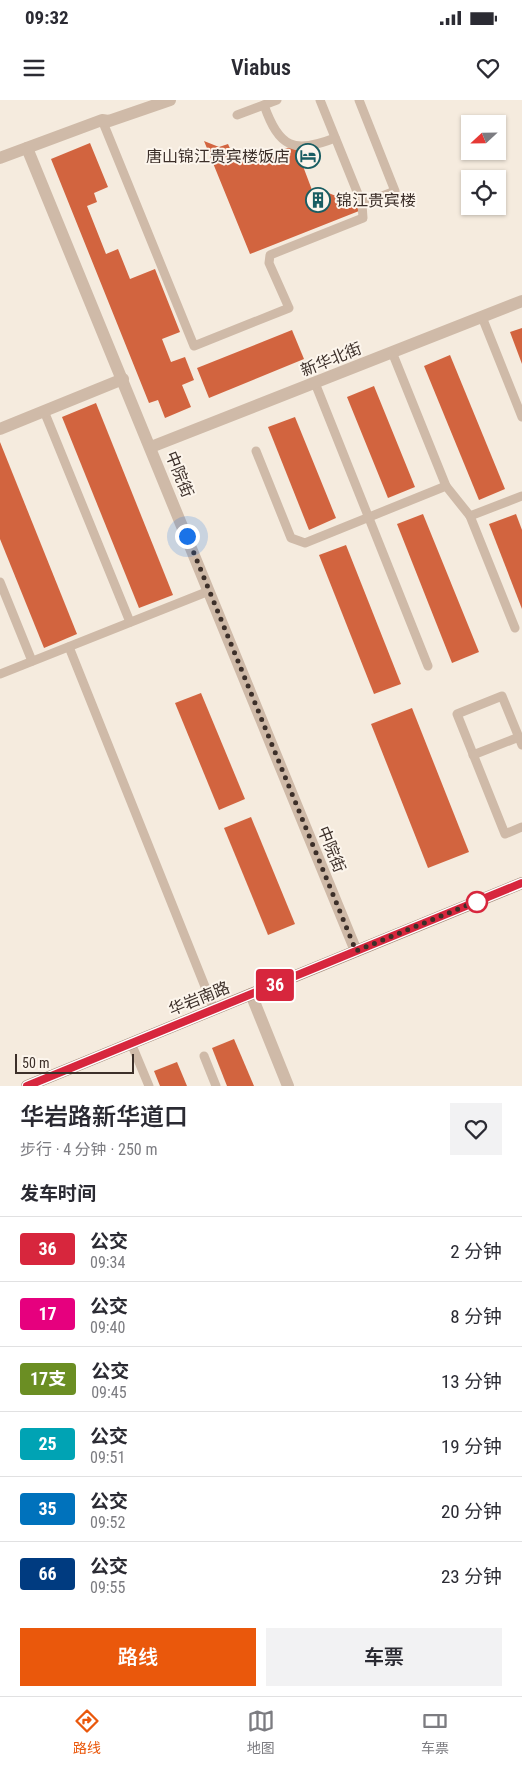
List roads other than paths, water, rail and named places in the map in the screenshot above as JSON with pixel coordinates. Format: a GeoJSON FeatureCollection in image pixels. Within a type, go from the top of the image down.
{"type":"FeatureCollection","features":[{"type":"Feature","properties":{"kind":"street"},"geometry":{"type":"LineString","coordinates":[[0,158],[102,120],[110,121],[170,100]]}},
{"type":"Feature","properties":{"kind":"street","name":"中院街"},"geometry":{"type":"LineString","coordinates":[[27,148],[356,951]]}},
{"type":"Feature","properties":{"kind":"street","name":"新华北街"},"geometry":{"type":"LineString","coordinates":[[151,447],[522,301]]}},
{"type":"Feature","properties":{"kind":"street"},"geometry":{"type":"LineString","coordinates":[[0,429],[123,379]]}},
{"type":"Feature","properties":{"kind":"street","name":"华岩南路"},"geometry":{"type":"LineString","coordinates":[[27,1086],[522,883]]}},
{"type":"Feature","properties":{"kind":"street"},"geometry":{"type":"LineString","coordinates":[[251,994],[288,1086]]}},
{"type":"Feature","properties":{"kind":"lane"},"geometry":{"type":"LineString","coordinates":[[237,115],[276,100]]}},
{"type":"Feature","properties":{"kind":"lane"},"geometry":{"type":"LineString","coordinates":[[102,120],[194,346],[289,308],[269,263],[270,255],[363,218],[362,204],[320,100]]}},
{"type":"Feature","properties":{"kind":"lane"},"geometry":{"type":"LineString","coordinates":[[359,100],[395,191],[362,204]]}},
{"type":"Feature","properties":{"kind":"lane"},"geometry":{"type":"LineString","coordinates":[[264,105],[276,132],[293,145],[315,146],[335,138]]}},
{"type":"Feature","properties":{"kind":"lane"},"geometry":{"type":"LineString","coordinates":[[482,317],[522,417]]}},
{"type":"Feature","properties":{"kind":"lane"},"geometry":{"type":"LineString","coordinates":[[392,352],[446,486],[470,516],[515,628]]}},
{"type":"Feature","properties":{"kind":"lane"},"geometry":{"type":"LineString","coordinates":[[315,383],[428,666]]}},
{"type":"Feature","properties":{"kind":"lane"},"geometry":{"type":"LineString","coordinates":[[44,411],[130,622]]}},
{"type":"Feature","properties":{"kind":"lane"},"geometry":{"type":"LineString","coordinates":[[256,451],[291,538],[305,543],[446,486]]}},
{"type":"Feature","properties":{"kind":"lane"},"geometry":{"type":"LineString","coordinates":[[470,516],[522,496]]}},
{"type":"Feature","properties":{"kind":"lane"},"geometry":{"type":"LineString","coordinates":[[0,582],[32,661]]}},
{"type":"Feature","properties":{"kind":"lane"},"geometry":{"type":"LineString","coordinates":[[0,674],[209,590]]}},
{"type":"Feature","properties":{"kind":"lane"},"geometry":{"type":"LineString","coordinates":[[69,647],[214,1009]]}},
{"type":"Feature","properties":{"kind":"lane"},"geometry":{"type":"LineString","coordinates":[[473,755],[520,735],[502,696],[457,714],[473,755],[505,834],[522,827]]}},
{"type":"Feature","properties":{"kind":"lane"},"geometry":{"type":"LineString","coordinates":[[131,1043],[149,1086]]}},
{"type":"Feature","properties":{"kind":"lane"},"geometry":{"type":"LineString","coordinates":[[204,1056],[216,1086]]}},
{"type":"Feature","properties":{"kind":"place","name":"唐山锦江贵宾楼饭店"},"geometry":{"type":"Point","coordinates":[308,156]}},
{"type":"Feature","properties":{"kind":"place","name":"锦江贵宾楼"},"geometry":{"type":"Point","coordinates":[318,200]}}]}
